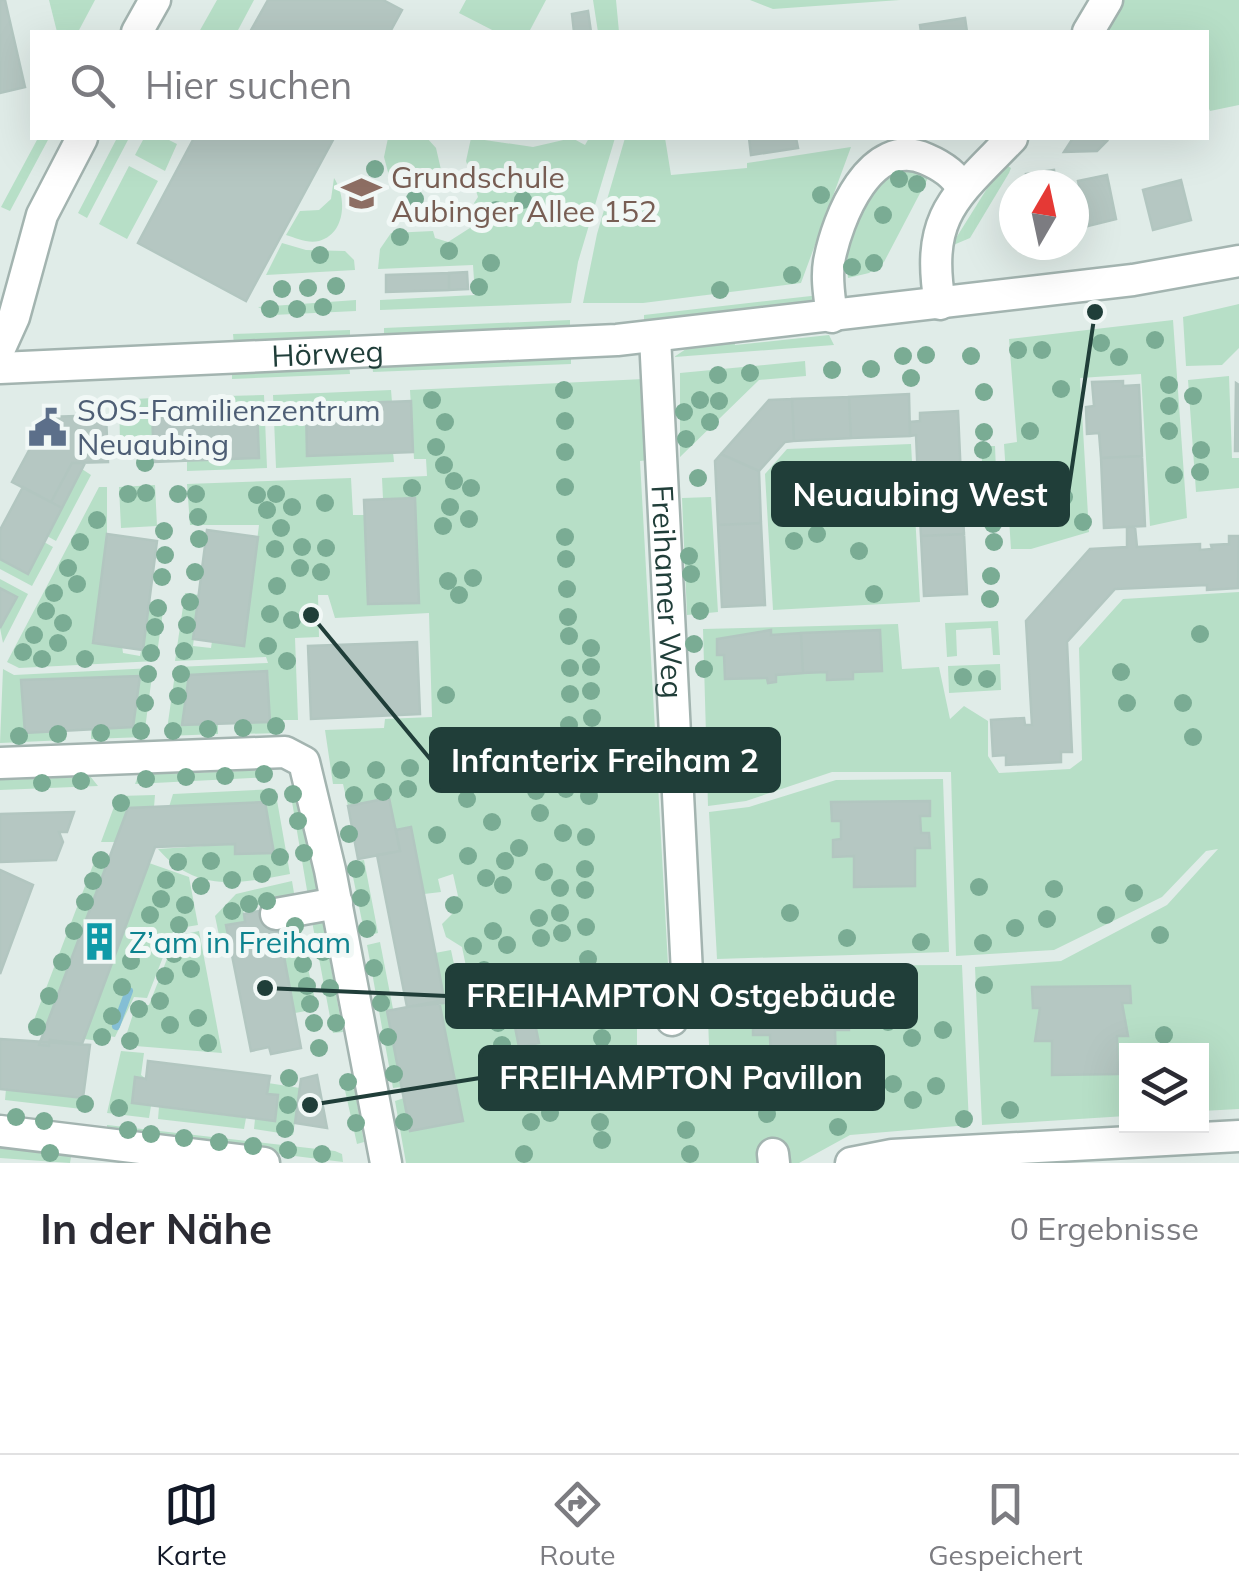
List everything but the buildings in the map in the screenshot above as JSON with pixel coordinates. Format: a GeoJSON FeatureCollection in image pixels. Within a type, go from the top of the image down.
{"type":"FeatureCollection","features":[{"type":"Feature","properties":{"kind":"street"},"geometry":{"type":"LineString","coordinates":[[138,30],[154,0]]}},
{"type":"Feature","properties":{"kind":"street"},"geometry":{"type":"LineString","coordinates":[[1089,30],[1108,0]]}},
{"type":"Feature","properties":{"kind":"street"},"geometry":{"type":"LineString","coordinates":[[0,348],[14,317],[42,214],[81,140]]}},
{"type":"Feature","properties":{"kind":"street"},"geometry":{"type":"LineString","coordinates":[[940,304],[935,248],[961,187],[1010,140]]}},
{"type":"Feature","properties":{"kind":"street"},"geometry":{"type":"LineString","coordinates":[[832,317],[832,253],[874,165],[890,154],[908,152],[952,174],[961,187]]}},
{"type":"Feature","properties":{"kind":"street"},"geometry":{"type":"LineString","coordinates":[[655,337],[940,304],[1239,262]]}},
{"type":"Feature","properties":{"kind":"street","name":"Hörweg"},"geometry":{"type":"LineString","coordinates":[[0,368],[655,337]]}},
{"type":"Feature","properties":{"kind":"street","name":"Freihamer Weg"},"geometry":{"type":"LineString","coordinates":[[655,337],[687,972],[672,1020]]}},
{"type":"Feature","properties":{"kind":"street"},"geometry":{"type":"LineString","coordinates":[[0,763],[284,752],[304,762],[337,902],[386,1163]]}},
{"type":"Feature","properties":{"kind":"street"},"geometry":{"type":"LineString","coordinates":[[276,914],[337,902]]}},
{"type":"Feature","properties":{"kind":"street"},"geometry":{"type":"LineString","coordinates":[[0,1131],[264,1163]]}},
{"type":"Feature","properties":{"kind":"street"},"geometry":{"type":"LineString","coordinates":[[851,1163],[892,1155],[1239,1136]]}},
{"type":"Feature","properties":{"kind":"green space"},"geometry":{"type":"Polygon","coordinates":[[[49,0],[95,0],[79,30],[56,30],[49,0]]]}},
{"type":"Feature","properties":{"kind":"green space"},"geometry":{"type":"Polygon","coordinates":[[[217,0],[254,0],[238,30],[200,30],[217,0]]]}},
{"type":"Feature","properties":{"kind":"green space"},"geometry":{"type":"Polygon","coordinates":[[[466,0],[546,0],[530,30],[492,30],[459,13],[466,0]]]}},
{"type":"Feature","properties":{"kind":"green space"},"geometry":{"type":"Polygon","coordinates":[[[593,0],[616,0],[619,30],[598,30],[593,0]]]}},
{"type":"Feature","properties":{"kind":"green space"},"geometry":{"type":"Polygon","coordinates":[[[750,0],[900,0],[773,9],[750,0]]]}},
{"type":"Feature","properties":{"kind":"green space"},"geometry":{"type":"Polygon","coordinates":[[[1121,0],[1239,0],[1239,105],[1209,109],[1209,30],[1103,30],[1121,0]]]}},
{"type":"Feature","properties":{"kind":"green space"},"geometry":{"type":"Polygon","coordinates":[[[37,140],[48,140],[10,211],[1,207],[37,140]]]}},
{"type":"Feature","properties":{"kind":"green space"},"geometry":{"type":"Polygon","coordinates":[[[116,140],[128,140],[87,218],[78,213],[116,140]]]}},
{"type":"Feature","properties":{"kind":"green space"},"geometry":{"type":"Polygon","coordinates":[[[143,140],[169,140],[177,144],[165,171],[135,155],[143,140]]]}},
{"type":"Feature","properties":{"kind":"green space"},"geometry":{"type":"Polygon","coordinates":[[[388,140],[429,140],[436,148],[442,174],[434,186],[402,192],[392,187],[384,157],[388,140]]]}},
{"type":"Feature","properties":{"kind":"green space"},"geometry":{"type":"Polygon","coordinates":[[[471,140],[533,147],[563,140],[585,145],[588,140],[614,140],[578,262],[571,303],[380,310],[380,300],[475,295],[473,265],[378,269],[380,249],[391,233],[433,231],[435,238],[448,242],[473,226],[481,212],[474,203],[478,197],[466,161],[471,140]]]}},
{"type":"Feature","properties":{"kind":"green space"},"geometry":{"type":"Polygon","coordinates":[[[624,140],[665,140],[671,175],[747,168],[747,163],[851,147],[801,283],[643,303],[583,303],[597,234],[624,140]]]}},
{"type":"Feature","properties":{"kind":"green space"},"geometry":{"type":"Polygon","coordinates":[[[1003,163],[1011,168],[999,170],[999,190],[970,238],[951,246],[1003,163]]]}},
{"type":"Feature","properties":{"kind":"green space"},"geometry":{"type":"Polygon","coordinates":[[[129,166],[158,181],[127,239],[99,224],[129,166]]]}},
{"type":"Feature","properties":{"kind":"green space"},"geometry":{"type":"Polygon","coordinates":[[[893,168],[919,171],[928,178],[884,262],[869,273],[848,278],[849,248],[858,218],[873,190],[893,168]]]}},
{"type":"Feature","properties":{"kind":"green space"},"geometry":{"type":"Polygon","coordinates":[[[334,178],[342,204],[335,231],[315,242],[286,235],[300,211],[319,210],[331,199],[334,178]]]}},
{"type":"Feature","properties":{"kind":"green space"},"geometry":{"type":"Polygon","coordinates":[[[282,243],[306,250],[345,251],[354,260],[355,270],[266,275],[282,243]]]}},
{"type":"Feature","properties":{"kind":"green space"},"geometry":{"type":"Polygon","coordinates":[[[820,295],[818,303],[644,325],[644,315],[820,295]]]}},
{"type":"Feature","properties":{"kind":"green space"},"geometry":{"type":"Polygon","coordinates":[[[356,300],[356,311],[273,315],[258,307],[356,300]]]}},
{"type":"Feature","properties":{"kind":"green space"},"geometry":{"type":"Polygon","coordinates":[[[1239,304],[1239,348],[1222,365],[1186,366],[1183,317],[1239,304]]]}},
{"type":"Feature","properties":{"kind":"green space"},"geometry":{"type":"Polygon","coordinates":[[[570,320],[570,331],[384,339],[384,328],[570,320]]]}},
{"type":"Feature","properties":{"kind":"green space"},"geometry":{"type":"Polygon","coordinates":[[[1173,320],[1187,518],[1150,526],[1141,374],[1080,378],[1089,532],[1031,549],[1011,549],[1004,444],[1017,442],[1009,339],[1173,320]]]}},
{"type":"Feature","properties":{"kind":"green space"},"geometry":{"type":"Polygon","coordinates":[[[350,330],[350,340],[234,345],[233,334],[350,330]]]}},
{"type":"Feature","properties":{"kind":"green space"},"geometry":{"type":"Polygon","coordinates":[[[829,335],[834,345],[674,357],[692,345],[734,339],[735,345],[829,335]]]}},
{"type":"Feature","properties":{"kind":"green space"},"geometry":{"type":"Polygon","coordinates":[[[571,355],[571,364],[373,372],[372,362],[571,355]]]}},
{"type":"Feature","properties":{"kind":"green space"},"geometry":{"type":"Polygon","coordinates":[[[805,361],[806,376],[759,380],[680,457],[680,373],[805,361]]]}},
{"type":"Feature","properties":{"kind":"green space"},"geometry":{"type":"Polygon","coordinates":[[[349,364],[350,374],[232,379],[232,368],[349,364]]]}},
{"type":"Feature","properties":{"kind":"green space"},"geometry":{"type":"Polygon","coordinates":[[[1229,376],[1232,458],[1239,458],[1239,488],[1196,492],[1188,380],[1229,376]]]}},
{"type":"Feature","properties":{"kind":"green space"},"geometry":{"type":"Polygon","coordinates":[[[644,379],[649,460],[640,461],[669,982],[637,1018],[637,1049],[709,1045],[706,966],[962,965],[969,1125],[850,1135],[799,1163],[406,1163],[395,1101],[404,1098],[462,1120],[440,1004],[445,1002],[435,953],[451,950],[458,983],[469,981],[462,947],[446,937],[442,924],[455,911],[453,898],[458,896],[453,874],[438,879],[441,892],[424,894],[411,828],[396,830],[389,798],[348,806],[343,784],[333,784],[325,730],[384,728],[385,719],[432,717],[429,613],[335,618],[328,595],[318,595],[319,637],[295,638],[298,720],[282,720],[282,733],[238,734],[237,723],[270,721],[268,672],[189,675],[182,725],[218,724],[218,734],[166,736],[176,667],[268,663],[266,657],[175,661],[185,593],[199,595],[193,646],[211,648],[212,641],[244,646],[259,525],[190,525],[187,484],[351,478],[353,515],[365,515],[419,603],[415,498],[383,499],[382,478],[427,476],[426,459],[414,459],[410,390],[644,379]],[[847,980],[752,982],[758,1015],[753,1035],[770,1035],[836,1066],[835,1030],[849,1029],[849,1015],[840,1015],[840,997],[848,997],[847,980]]]}},
{"type":"Feature","properties":{"kind":"green space"},"geometry":{"type":"Polygon","coordinates":[[[391,390],[392,402],[306,406],[308,456],[393,452],[394,462],[276,468],[273,395],[391,390]]]}},
{"type":"Feature","properties":{"kind":"green space"},"geometry":{"type":"Polygon","coordinates":[[[264,395],[267,468],[187,471],[187,460],[259,458],[257,408],[228,408],[227,396],[264,395]]]}},
{"type":"Feature","properties":{"kind":"green space"},"geometry":{"type":"Polygon","coordinates":[[[152,398],[153,440],[120,441],[119,400],[152,398]]]}},
{"type":"Feature","properties":{"kind":"green space"},"geometry":{"type":"Polygon","coordinates":[[[911,444],[920,602],[773,610],[765,474],[787,449],[911,444]]]}},
{"type":"Feature","properties":{"kind":"green space"},"geometry":{"type":"Polygon","coordinates":[[[981,446],[995,446],[997,495],[984,495],[981,446]]]}},
{"type":"Feature","properties":{"kind":"green space"},"geometry":{"type":"Polygon","coordinates":[[[82,469],[91,475],[56,541],[47,536],[82,469]]]}},
{"type":"Feature","properties":{"kind":"green space"},"geometry":{"type":"Polygon","coordinates":[[[155,485],[157,526],[121,528],[119,487],[155,485]]]}},
{"type":"Feature","properties":{"kind":"green space"},"geometry":{"type":"Polygon","coordinates":[[[99,487],[107,487],[107,534],[123,653],[140,656],[150,602],[164,604],[156,661],[19,668],[7,662],[99,487]]]}},
{"type":"Feature","properties":{"kind":"green space"},"geometry":{"type":"Polygon","coordinates":[[[711,497],[718,612],[687,615],[682,498],[711,497]]]}},
{"type":"Feature","properties":{"kind":"green space"},"geometry":{"type":"Polygon","coordinates":[[[44,542],[53,547],[32,586],[0,569],[0,559],[28,573],[44,542]]]}},
{"type":"Feature","properties":{"kind":"green space"},"geometry":{"type":"Polygon","coordinates":[[[0,579],[28,594],[3,643],[0,628],[16,597],[0,588],[0,579]]]}},
{"type":"Feature","properties":{"kind":"green space"},"geometry":{"type":"Polygon","coordinates":[[[1239,592],[1239,1109],[1209,1111],[1209,1043],[1119,1043],[1119,1116],[982,1125],[975,967],[1061,961],[1167,905],[1218,849],[1206,851],[1162,897],[1054,950],[956,956],[951,772],[832,772],[746,801],[708,806],[703,629],[898,624],[902,669],[939,667],[950,719],[964,706],[988,721],[988,756],[999,773],[1070,769],[1082,760],[1079,648],[1123,599],[1239,592]],[[770,630],[717,639],[717,655],[724,655],[726,679],[767,678],[768,683],[776,682],[776,675],[827,672],[827,680],[853,672],[881,671],[879,630],[771,635],[770,630]],[[1130,986],[1033,987],[1033,1007],[1040,1008],[1035,1041],[1052,1041],[1052,1075],[1117,1073],[1117,1036],[1128,1036],[1122,1003],[1131,1003],[1130,986]]]}},
{"type":"Feature","properties":{"kind":"green space"},"geometry":{"type":"Polygon","coordinates":[[[998,621],[1000,655],[993,655],[991,628],[956,630],[957,656],[947,657],[945,623],[998,621]]]}},
{"type":"Feature","properties":{"kind":"green space"},"geometry":{"type":"Polygon","coordinates":[[[1000,664],[1001,690],[949,693],[948,666],[1000,664]]]}},
{"type":"Feature","properties":{"kind":"green space"},"geometry":{"type":"Polygon","coordinates":[[[153,668],[144,737],[91,739],[91,730],[133,727],[140,676],[21,680],[25,733],[66,731],[66,740],[0,743],[3,669],[14,675],[153,668]]]}},
{"type":"Feature","properties":{"kind":"green space"},"geometry":{"type":"Polygon","coordinates":[[[141,767],[162,767],[163,774],[271,770],[272,777],[135,784],[141,767]]]}},
{"type":"Feature","properties":{"kind":"green space"},"geometry":{"type":"Polygon","coordinates":[[[86,771],[98,786],[0,790],[0,780],[85,777],[86,771]]]}},
{"type":"Feature","properties":{"kind":"green space"},"geometry":{"type":"Polygon","coordinates":[[[943,779],[949,952],[717,959],[709,812],[749,807],[836,780],[943,779]],[[930,801],[832,802],[832,820],[841,821],[841,839],[834,857],[854,856],[854,887],[915,886],[915,848],[930,848],[929,833],[921,833],[920,816],[930,815],[930,801]]]}},
{"type":"Feature","properties":{"kind":"green space"},"geometry":{"type":"Polygon","coordinates":[[[275,789],[290,874],[236,882],[203,879],[172,863],[158,849],[235,844],[235,854],[274,853],[265,802],[169,807],[173,794],[275,789]]]}},
{"type":"Feature","properties":{"kind":"green space"},"geometry":{"type":"Polygon","coordinates":[[[290,790],[297,790],[310,857],[318,856],[326,899],[309,902],[290,790]]]}},
{"type":"Feature","properties":{"kind":"green space"},"geometry":{"type":"Polygon","coordinates":[[[155,795],[154,807],[128,808],[115,842],[101,842],[118,796],[155,795]]]}},
{"type":"Feature","properties":{"kind":"green space"},"geometry":{"type":"Polygon","coordinates":[[[98,852],[110,856],[43,1035],[29,1033],[98,852]]]}},
{"type":"Feature","properties":{"kind":"green space"},"geometry":{"type":"Polygon","coordinates":[[[364,860],[378,933],[365,936],[350,862],[364,860]]]}},
{"type":"Feature","properties":{"kind":"green space"},"geometry":{"type":"Polygon","coordinates":[[[149,863],[189,877],[198,925],[174,929],[147,998],[134,997],[115,1037],[108,1036],[107,1042],[84,1039],[149,863]]]}},
{"type":"Feature","properties":{"kind":"green space"},"geometry":{"type":"Polygon","coordinates":[[[292,881],[296,905],[273,902],[243,908],[245,922],[227,925],[232,954],[223,955],[215,916],[236,894],[292,881]]]}},
{"type":"Feature","properties":{"kind":"green space"},"geometry":{"type":"Polygon","coordinates":[[[321,913],[343,1032],[333,1033],[311,916],[321,913]]]}},
{"type":"Feature","properties":{"kind":"green space"},"geometry":{"type":"Polygon","coordinates":[[[199,931],[222,1053],[123,1045],[136,1005],[149,1005],[176,936],[199,931]]]}},
{"type":"Feature","properties":{"kind":"green space"},"geometry":{"type":"Polygon","coordinates":[[[302,941],[317,1009],[295,1013],[282,944],[302,941]]]}},
{"type":"Feature","properties":{"kind":"green space"},"geometry":{"type":"Polygon","coordinates":[[[380,942],[393,1009],[387,1011],[402,1087],[393,1088],[367,945],[380,942]]]}},
{"type":"Feature","properties":{"kind":"green space"},"geometry":{"type":"Polygon","coordinates":[[[121,1051],[144,1053],[141,1075],[146,1079],[135,1078],[132,1103],[151,1106],[149,1118],[107,1113],[121,1051]]]}},
{"type":"Feature","properties":{"kind":"green space"},"geometry":{"type":"Polygon","coordinates":[[[352,1075],[364,1142],[357,1144],[342,1077],[352,1075]]]}},
{"type":"Feature","properties":{"kind":"green space"},"geometry":{"type":"Polygon","coordinates":[[[268,1083],[300,1088],[293,1135],[254,1129],[255,1119],[275,1121],[278,1096],[267,1094],[268,1083]]]}},
{"type":"Feature","properties":{"kind":"green space"},"geometry":{"type":"Polygon","coordinates":[[[6,1089],[91,1099],[90,1110],[5,1100],[6,1089]]]}},
{"type":"Feature","properties":{"kind":"green space"},"geometry":{"type":"Polygon","coordinates":[[[159,1107],[246,1118],[244,1129],[158,1119],[159,1107]]]}},
{"type":"Feature","properties":{"kind":"green space"},"geometry":{"type":"Polygon","coordinates":[[[107,1125],[335,1151],[342,1154],[343,1162],[107,1133],[107,1125]]]}},
{"type":"Feature","properties":{"kind":"green space"},"geometry":{"type":"Polygon","coordinates":[[[0,1138],[72,1151],[70,1163],[0,1158],[0,1138]]]}},
{"type":"Feature","properties":{"kind":"waterway"},"geometry":{"type":"LineString","coordinates":[[116,1026],[129,991]]}},
{"type":"Feature","properties":{"kind":"place","name":"Grundschule Aubinger Allee 152"},"geometry":{"type":"Point","coordinates":[361,194]}},
{"type":"Feature","properties":{"kind":"place","name":"Neuaubing West"},"geometry":{"type":"Point","coordinates":[1095,312]}},
{"type":"Feature","properties":{"kind":"place","name":"SOS-Familienzentrum Neuaubing"},"geometry":{"type":"Point","coordinates":[47,427]}},
{"type":"Feature","properties":{"kind":"place","name":"Infanterix Freiham 2"},"geometry":{"type":"Point","coordinates":[311,615]}},
{"type":"Feature","properties":{"kind":"place","name":"Z’am in Freiham"},"geometry":{"type":"Point","coordinates":[99,942]}},
{"type":"Feature","properties":{"kind":"place","name":"FREIHAMPTON Ostgebäude"},"geometry":{"type":"Point","coordinates":[265,988]}},
{"type":"Feature","properties":{"kind":"place","name":"FREIHAMPTON Pavillon"},"geometry":{"type":"Point","coordinates":[310,1105]}}]}
